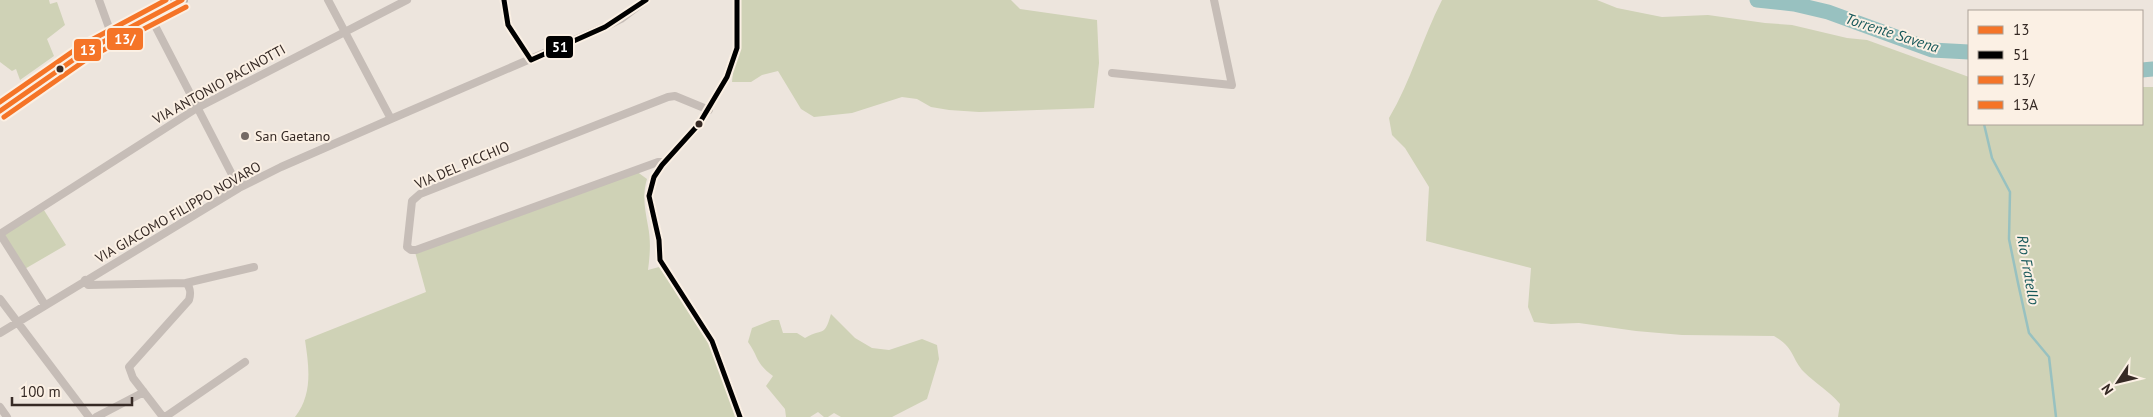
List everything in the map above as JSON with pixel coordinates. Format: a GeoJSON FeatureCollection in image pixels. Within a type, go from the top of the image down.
{"type":"FeatureCollection","features":[{"type":"Feature","properties":{"kind":"main road"},"geometry":{"type":"LineString","coordinates":[[0,111],[66,64],[112,36],[182,0]]}},
{"type":"Feature","properties":{"kind":"street"},"geometry":{"type":"LineString","coordinates":[[99,0],[112,36]]}},
{"type":"Feature","properties":{"kind":"street"},"geometry":{"type":"LineString","coordinates":[[328,0],[391,119]]}},
{"type":"Feature","properties":{"kind":"street","name":"VIA ANTONIO PACINOTTI"},"geometry":{"type":"LineString","coordinates":[[0,234],[197,108],[406,0]]}},
{"type":"Feature","properties":{"kind":"street"},"geometry":{"type":"LineString","coordinates":[[504,0],[508,25],[532,60]]}},
{"type":"Feature","properties":{"kind":"street","name":"VIA GIACOMO FILIPPO NOVARO"},"geometry":{"type":"LineString","coordinates":[[0,333],[239,188],[281,167],[607,26],[646,0]]}},
{"type":"Feature","properties":{"kind":"street"},"geometry":{"type":"LineString","coordinates":[[737,0],[738,48],[727,77],[699,124],[664,162],[654,177],[649,196],[659,240],[660,260],[712,341],[740,417]]}},
{"type":"Feature","properties":{"kind":"street"},"geometry":{"type":"LineString","coordinates":[[1112,73],[1232,85],[1214,0]]}},
{"type":"Feature","properties":{"kind":"street"},"geometry":{"type":"LineString","coordinates":[[150,16],[239,188]]}},
{"type":"Feature","properties":{"kind":"street","name":"VIA DEL PICCHIO"},"geometry":{"type":"LineString","coordinates":[[664,162],[658,162],[416,250],[411,250],[407,247],[412,201],[420,194],[668,97],[675,96],[709,110]]}},
{"type":"Feature","properties":{"kind":"street"},"geometry":{"type":"LineString","coordinates":[[0,234],[45,305]]}},
{"type":"Feature","properties":{"kind":"street"},"geometry":{"type":"LineString","coordinates":[[85,280],[88,285],[186,283],[254,267]]}},
{"type":"Feature","properties":{"kind":"street"},"geometry":{"type":"LineString","coordinates":[[186,283],[191,293],[189,300],[129,367],[133,378],[164,417],[245,362]]}},
{"type":"Feature","properties":{"kind":"street"},"geometry":{"type":"LineString","coordinates":[[0,299],[89,417]]}},
{"type":"Feature","properties":{"kind":"street"},"geometry":{"type":"LineString","coordinates":[[96,417],[144,392]]}},
{"type":"Feature","properties":{"kind":"street"},"geometry":{"type":"LineString","coordinates":[[0,407],[7,417]]}},
{"type":"Feature","properties":{"kind":"green space"},"geometry":{"type":"Polygon","coordinates":[[[0,0],[49,0],[50,4],[57,2],[65,25],[47,39],[54,56],[20,80],[16,69],[12,71],[0,62],[0,0]]]}},
{"type":"Feature","properties":{"kind":"green space"},"geometry":{"type":"Polygon","coordinates":[[[740,0],[1011,0],[1020,9],[1097,20],[1099,63],[1094,108],[979,112],[931,107],[917,99],[902,97],[852,113],[814,117],[801,109],[778,71],[762,75],[751,82],[732,82],[740,0]]]}},
{"type":"Feature","properties":{"kind":"green space"},"geometry":{"type":"Polygon","coordinates":[[[1442,0],[1597,0],[1617,8],[1662,17],[1708,15],[1792,25],[1847,38],[1867,40],[1968,77],[1968,125],[2143,125],[2143,87],[2153,87],[2153,417],[1838,417],[1840,404],[1804,372],[1786,345],[1774,336],[1682,335],[1579,323],[1551,324],[1534,322],[1528,307],[1531,268],[1426,241],[1429,187],[1405,148],[1392,135],[1389,118],[1404,89],[1442,0]]]}},
{"type":"Feature","properties":{"kind":"green space"},"geometry":{"type":"Polygon","coordinates":[[[636,171],[647,179],[644,197],[650,243],[648,270],[659,267],[708,338],[727,388],[735,417],[295,417],[305,399],[307,390],[308,360],[305,340],[426,292],[415,252],[636,171]]]}},
{"type":"Feature","properties":{"kind":"green space"},"geometry":{"type":"Polygon","coordinates":[[[42,207],[66,245],[23,270],[0,234],[42,207]]]}},
{"type":"Feature","properties":{"kind":"green space"},"geometry":{"type":"Polygon","coordinates":[[[831,314],[855,338],[872,348],[889,350],[922,339],[937,345],[939,359],[927,399],[892,417],[841,417],[834,413],[824,417],[818,412],[810,417],[786,417],[785,409],[766,386],[773,376],[760,363],[748,342],[752,328],[772,320],[779,320],[783,333],[797,333],[805,338],[823,331],[831,314]]]}},
{"type":"Feature","properties":{"kind":"waterway","name":"Torrente Savena"},"geometry":{"type":"LineString","coordinates":[[1757,0],[1794,4],[1828,12],[1932,50],[1968,52]]}},
{"type":"Feature","properties":{"kind":"waterway","name":"Torrente Savena"},"geometry":{"type":"LineString","coordinates":[[2143,70],[2153,69]]}},
{"type":"Feature","properties":{"kind":"waterway","name":"Rio Fratello"},"geometry":{"type":"LineString","coordinates":[[1984,125],[1992,158],[2010,192],[2009,239],[2029,333],[2049,357],[2056,417]]}},
{"type":"Feature","properties":{"kind":"transit line","name":"13A"},"geometry":{"type":"LineString","coordinates":[[0,102],[82,45],[166,0]]}},
{"type":"Feature","properties":{"kind":"transit line","name":"13"},"geometry":{"type":"LineString","coordinates":[[0,111],[86,51],[182,0]]}},
{"type":"Feature","properties":{"kind":"transit line","name":"51"},"geometry":{"type":"LineString","coordinates":[[504,0],[508,25],[531,60],[605,27],[646,0]]}},
{"type":"Feature","properties":{"kind":"transit line","name":"51"},"geometry":{"type":"LineString","coordinates":[[737,0],[737,48],[727,77],[699,124],[662,165],[654,177],[649,196],[659,240],[660,260],[712,341],[740,417]]}},
{"type":"Feature","properties":{"kind":"transit line","name":"13/"},"geometry":{"type":"LineString","coordinates":[[4,117],[90,57],[186,7]]}},
{"type":"Feature","properties":{"kind":"place","name":"San Gaetano"},"geometry":{"type":"Point","coordinates":[245,136]}}]}
